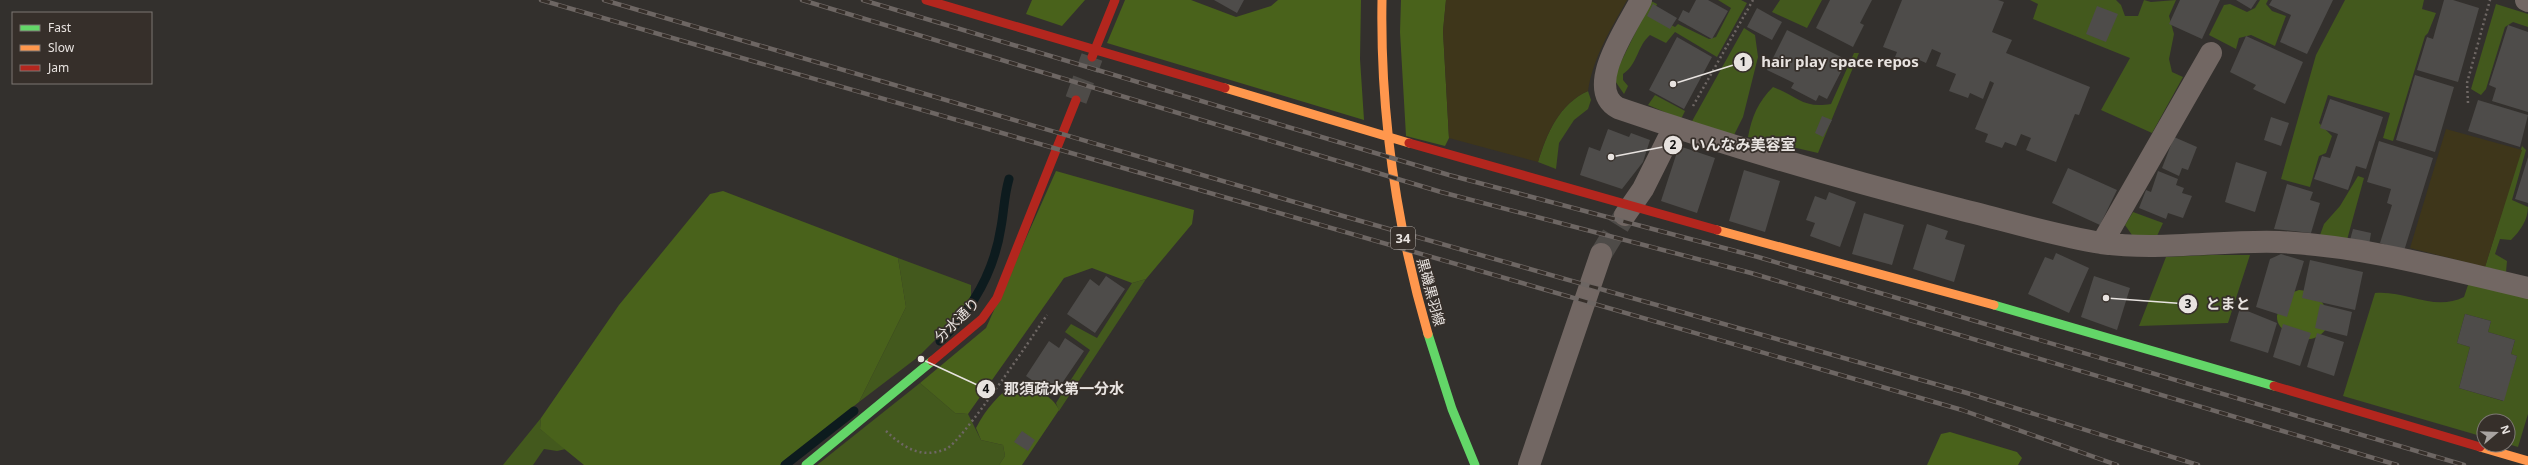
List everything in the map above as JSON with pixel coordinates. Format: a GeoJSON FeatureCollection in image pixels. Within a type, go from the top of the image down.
{"type":"FeatureCollection","features":[{"type":"Feature","properties":{"kind":"street"},"geometry":{"type":"LineString","coordinates":[[926,0],[1094,53],[1521,176],[1628,210],[2131,343],[2528,461]]}},
{"type":"Feature","properties":{"kind":"street"},"geometry":{"type":"LineString","coordinates":[[1094,53],[1115,0]]}},
{"type":"Feature","properties":{"kind":"street","name":"黒磯黒羽線"},"geometry":{"type":"LineString","coordinates":[[1382,0],[1381,68],[1384,118],[1406,258],[1459,434],[1475,465]]}},
{"type":"Feature","properties":{"kind":"street"},"geometry":{"type":"LineString","coordinates":[[1641,0],[1609,63],[1604,75],[1604,88],[1611,104],[1618,108],[1677,128],[1901,194],[2062,235],[2102,243],[2147,247],[2277,242],[2329,246],[2397,258],[2528,288]]}},
{"type":"Feature","properties":{"kind":"street"},"geometry":{"type":"LineString","coordinates":[[2102,243],[2211,53]]}},
{"type":"Feature","properties":{"kind":"street","name":"分水通り"},"geometry":{"type":"LineString","coordinates":[[806,465],[982,319],[997,298],[1076,100]]}},
{"type":"Feature","properties":{"kind":"street"},"geometry":{"type":"LineString","coordinates":[[1628,210],[1643,189],[1677,128]]}},
{"type":"Feature","properties":{"kind":"street"},"geometry":{"type":"LineString","coordinates":[[1529,465],[1601,254]]}},
{"type":"Feature","properties":{"kind":"path"},"geometry":{"type":"LineString","coordinates":[[1677,128],[1753,0]]}},
{"type":"Feature","properties":{"kind":"path"},"geometry":{"type":"LineString","coordinates":[[2468,103],[2467,83],[2490,0]]}},
{"type":"Feature","properties":{"kind":"path"},"geometry":{"type":"LineString","coordinates":[[870,413],[903,446],[918,453],[936,452],[948,448],[966,429],[1047,315]]}},
{"type":"Feature","properties":{"kind":"green space"},"geometry":{"type":"Polygon","coordinates":[[[1032,0],[1085,0],[1062,26],[1026,14],[1032,0]]]}},
{"type":"Feature","properties":{"kind":"green space"},"geometry":{"type":"Polygon","coordinates":[[[1125,0],[1191,0],[1236,17],[1271,6],[1278,0],[1361,0],[1360,59],[1364,120],[1107,43],[1125,0]]]}},
{"type":"Feature","properties":{"kind":"green space"},"geometry":{"type":"Polygon","coordinates":[[[1401,0],[1446,0],[1443,31],[1449,138],[1445,146],[1406,136],[1400,32],[1401,0]]]}},
{"type":"Feature","properties":{"kind":"green space"},"geometry":{"type":"Polygon","coordinates":[[[1718,0],[1741,0],[1747,3],[1717,57],[1675,32],[1666,43],[1650,35],[1642,44],[1632,65],[1623,74],[1623,80],[1628,86],[1624,94],[1613,78],[1651,1],[1657,4],[1653,16],[1675,27],[1678,24],[1709,39],[1716,37],[1731,8],[1718,0]]]}},
{"type":"Feature","properties":{"kind":"green space"},"geometry":{"type":"Polygon","coordinates":[[[1780,0],[1822,0],[1807,28],[1772,12],[1780,0]]]}},
{"type":"Feature","properties":{"kind":"green space"},"geometry":{"type":"Polygon","coordinates":[[[2030,0],[2116,0],[2121,5],[2125,16],[2138,16],[2144,0],[2151,2],[2176,0],[2169,16],[2174,34],[2169,59],[2172,72],[2183,77],[2152,133],[2101,110],[2130,58],[2033,19],[2038,4],[2030,0]]]}},
{"type":"Feature","properties":{"kind":"green space"},"geometry":{"type":"Polygon","coordinates":[[[2260,0],[2268,0],[2266,4],[2272,11],[2286,16],[2275,46],[2251,35],[2239,38],[2236,49],[2209,35],[2224,5],[2230,4],[2247,12],[2255,8],[2260,0]]]}},
{"type":"Feature","properties":{"kind":"green space"},"geometry":{"type":"Polygon","coordinates":[[[2345,0],[2424,0],[2422,9],[2436,13],[2428,33],[2425,36],[2393,141],[2383,138],[2390,113],[2328,95],[2319,123],[2332,136],[2326,153],[2319,156],[2310,187],[2281,179],[2316,55],[2345,0]]]}},
{"type":"Feature","properties":{"kind":"green space"},"geometry":{"type":"Polygon","coordinates":[[[2496,4],[2528,14],[2528,27],[2513,22],[2505,27],[2486,89],[2481,95],[2471,89],[2496,4]]]}},
{"type":"Feature","properties":{"kind":"green space"},"geometry":{"type":"Polygon","coordinates":[[[1744,28],[1755,35],[1758,57],[1743,117],[1734,135],[1691,123],[1744,28]]]}},
{"type":"Feature","properties":{"kind":"green space"},"geometry":{"type":"Polygon","coordinates":[[[1854,53],[1859,53],[1818,153],[1748,137],[1751,122],[1756,110],[1763,98],[1773,87],[1800,101],[1814,105],[1831,104],[1854,53]]]}},
{"type":"Feature","properties":{"kind":"green space"},"geometry":{"type":"Polygon","coordinates":[[[1588,91],[1591,100],[1588,109],[1574,120],[1559,143],[1556,169],[1538,162],[1550,130],[1556,120],[1569,104],[1588,91]]]}},
{"type":"Feature","properties":{"kind":"green space"},"geometry":{"type":"Polygon","coordinates":[[[1655,95],[1685,111],[1681,119],[1648,105],[1655,95]]]}},
{"type":"Feature","properties":{"kind":"green space"},"geometry":{"type":"Polygon","coordinates":[[[2522,146],[2526,150],[2512,200],[2528,207],[2528,212],[2523,225],[2511,240],[2500,239],[2495,254],[2507,261],[2506,272],[2485,267],[2522,146]]]}},
{"type":"Feature","properties":{"kind":"green space"},"geometry":{"type":"Polygon","coordinates":[[[1056,171],[1194,210],[1192,224],[1146,279],[1132,283],[1092,268],[1064,278],[968,414],[955,413],[920,383],[986,328],[1056,171]]]}},
{"type":"Feature","properties":{"kind":"green space"},"geometry":{"type":"Polygon","coordinates":[[[2358,176],[2364,178],[2347,240],[2320,235],[2324,224],[2340,206],[2358,176]]]}},
{"type":"Feature","properties":{"kind":"green space"},"geometry":{"type":"Polygon","coordinates":[[[723,191],[898,258],[906,307],[859,402],[780,465],[584,465],[540,429],[541,418],[619,305],[710,194],[723,191]]]}},
{"type":"Feature","properties":{"kind":"green space"},"geometry":{"type":"Polygon","coordinates":[[[2133,212],[2163,223],[2157,236],[2132,235],[2125,225],[2133,212]]]}},
{"type":"Feature","properties":{"kind":"green space"},"geometry":{"type":"Polygon","coordinates":[[[2250,255],[2228,323],[2139,326],[2166,257],[2250,255]]]}},
{"type":"Feature","properties":{"kind":"green space"},"geometry":{"type":"Polygon","coordinates":[[[898,258],[971,285],[971,296],[951,324],[918,357],[859,402],[906,307],[898,258]]]}},
{"type":"Feature","properties":{"kind":"green space"},"geometry":{"type":"Polygon","coordinates":[[[1146,279],[1059,411],[1056,403],[1090,350],[1065,332],[1071,324],[1097,338],[1132,283],[1146,279]]]}},
{"type":"Feature","properties":{"kind":"green space"},"geometry":{"type":"Polygon","coordinates":[[[2469,282],[2528,295],[2528,414],[2518,447],[2516,446],[2516,413],[2476,413],[2476,435],[2343,396],[2375,293],[2398,294],[2431,302],[2453,301],[2464,297],[2469,282]],[[2465,314],[2457,343],[2470,347],[2459,388],[2503,401],[2517,356],[2511,354],[2515,340],[2488,332],[2491,321],[2465,314]]]}},
{"type":"Feature","properties":{"kind":"green space"},"geometry":{"type":"Polygon","coordinates":[[[2299,290],[2315,292],[2328,311],[2328,327],[2315,338],[2305,339],[2294,337],[2280,326],[2278,321],[2277,316],[2285,295],[2299,290]]]}},
{"type":"Feature","properties":{"kind":"green space"},"geometry":{"type":"Polygon","coordinates":[[[920,383],[955,413],[968,414],[981,440],[1003,445],[1005,456],[999,465],[817,465],[920,383]]]}},
{"type":"Feature","properties":{"kind":"green space"},"geometry":{"type":"Polygon","coordinates":[[[1017,383],[1041,392],[1052,400],[1059,410],[1022,465],[999,465],[1005,456],[1003,445],[981,440],[976,428],[984,414],[994,402],[1010,387],[1017,383]]]}},
{"type":"Feature","properties":{"kind":"green space"},"geometry":{"type":"Polygon","coordinates":[[[541,418],[540,429],[566,449],[557,451],[544,449],[533,465],[503,465],[541,418]]]}},
{"type":"Feature","properties":{"kind":"green space"},"geometry":{"type":"Polygon","coordinates":[[[1950,432],[2017,452],[2022,458],[2018,465],[1927,465],[1941,434],[1950,432]]]}},
{"type":"Feature","properties":{"kind":"sand"},"geometry":{"type":"Polygon","coordinates":[[[1446,0],[1627,0],[1598,55],[1590,79],[1588,91],[1569,104],[1556,120],[1550,130],[1538,162],[1449,138],[1443,31],[1446,0]]]}},
{"type":"Feature","properties":{"kind":"sand"},"geometry":{"type":"Polygon","coordinates":[[[2446,129],[2522,150],[2485,267],[2410,248],[2446,129]]]}},
{"type":"Feature","properties":{"kind":"building"},"geometry":{"type":"Polygon","coordinates":[[[1214,0],[1244,0],[1237,13],[1214,0]]]}},
{"type":"Feature","properties":{"kind":"building"},"geometry":{"type":"Polygon","coordinates":[[[1696,0],[1708,0],[1728,11],[1712,39],[1678,20],[1683,10],[1689,13],[1696,0]]]}},
{"type":"Feature","properties":{"kind":"building"},"geometry":{"type":"Polygon","coordinates":[[[1830,0],[1872,0],[1860,23],[1864,25],[1853,47],[1816,28],[1830,0]]]}},
{"type":"Feature","properties":{"kind":"building"},"geometry":{"type":"Polygon","coordinates":[[[1902,0],[1998,0],[2004,2],[1992,32],[2012,40],[2006,53],[2090,87],[2079,115],[2075,114],[2056,162],[2026,150],[2031,138],[2021,134],[2016,146],[2005,142],[2002,148],[1985,142],[1988,134],[1975,129],[1994,83],[1990,81],[1983,99],[1970,93],[1968,98],[1949,91],[1956,74],[1936,66],[1941,53],[1932,49],[1926,63],[1915,58],[1912,64],[1895,57],[1897,52],[1883,47],[1902,0]]]}},
{"type":"Feature","properties":{"kind":"building"},"geometry":{"type":"Polygon","coordinates":[[[2180,0],[2220,0],[2202,39],[2169,24],[2180,0]]]}},
{"type":"Feature","properties":{"kind":"building"},"geometry":{"type":"Polygon","coordinates":[[[2236,0],[2257,0],[2251,9],[2236,0]]]}},
{"type":"Feature","properties":{"kind":"building"},"geometry":{"type":"Polygon","coordinates":[[[2272,0],[2333,0],[2307,54],[2280,42],[2291,15],[2269,5],[2272,0]]]}},
{"type":"Feature","properties":{"kind":"building"},"geometry":{"type":"Polygon","coordinates":[[[2444,0],[2453,0],[2479,8],[2458,82],[2417,70],[2427,37],[2433,39],[2444,0]]]}},
{"type":"Feature","properties":{"kind":"building"},"geometry":{"type":"Polygon","coordinates":[[[1653,4],[1677,18],[1670,29],[1647,16],[1653,4]]]}},
{"type":"Feature","properties":{"kind":"building"},"geometry":{"type":"Polygon","coordinates":[[[2097,6],[2118,14],[2106,42],[2086,34],[2097,6]]]}},
{"type":"Feature","properties":{"kind":"building"},"geometry":{"type":"Polygon","coordinates":[[[1757,8],[1782,22],[1772,40],[1747,27],[1757,8]]]}},
{"type":"Feature","properties":{"kind":"building"},"geometry":{"type":"Polygon","coordinates":[[[2508,25],[2528,32],[2528,112],[2492,101],[2496,88],[2489,85],[2508,25]]]}},
{"type":"Feature","properties":{"kind":"building"},"geometry":{"type":"Polygon","coordinates":[[[1787,30],[1847,60],[1827,99],[1819,95],[1816,101],[1791,88],[1794,83],[1767,70],[1787,30]]]}},
{"type":"Feature","properties":{"kind":"building"},"geometry":{"type":"Polygon","coordinates":[[[2246,36],[2303,62],[2285,104],[2253,89],[2256,85],[2230,72],[2246,36]]]}},
{"type":"Feature","properties":{"kind":"building"},"geometry":{"type":"Polygon","coordinates":[[[1677,37],[1712,57],[1684,109],[1649,90],[1677,37]]]}},
{"type":"Feature","properties":{"kind":"building"},"geometry":{"type":"Polygon","coordinates":[[[2415,75],[2454,87],[2435,152],[2396,140],[2415,75]]]}},
{"type":"Feature","properties":{"kind":"building"},"geometry":{"type":"Polygon","coordinates":[[[2330,99],[2383,117],[2366,169],[2356,166],[2348,190],[2314,179],[2322,156],[2330,158],[2338,134],[2320,128],[2330,99]]]}},
{"type":"Feature","properties":{"kind":"building"},"geometry":{"type":"Polygon","coordinates":[[[2478,100],[2528,115],[2520,147],[2468,131],[2478,100]]]}},
{"type":"Feature","properties":{"kind":"building"},"geometry":{"type":"Polygon","coordinates":[[[1822,116],[1832,120],[1823,137],[1815,133],[1822,116]]]}},
{"type":"Feature","properties":{"kind":"building"},"geometry":{"type":"Polygon","coordinates":[[[2271,117],[2289,123],[2281,146],[2264,140],[2271,117]]]}},
{"type":"Feature","properties":{"kind":"building"},"geometry":{"type":"Polygon","coordinates":[[[1608,129],[1629,137],[1631,133],[1650,140],[1643,162],[1622,189],[1580,175],[1589,147],[1600,151],[1608,129]]]}},
{"type":"Feature","properties":{"kind":"building"},"geometry":{"type":"Polygon","coordinates":[[[2174,137],[2197,147],[2188,170],[2182,168],[2179,176],[2162,168],[2174,137]]]}},
{"type":"Feature","properties":{"kind":"building"},"geometry":{"type":"Polygon","coordinates":[[[2379,141],[2433,158],[2404,251],[2380,243],[2392,205],[2387,203],[2391,189],[2367,182],[2379,141]]]}},
{"type":"Feature","properties":{"kind":"building"},"geometry":{"type":"Polygon","coordinates":[[[1679,146],[1715,158],[1697,213],[1661,201],[1679,146]]]}},
{"type":"Feature","properties":{"kind":"building"},"geometry":{"type":"Polygon","coordinates":[[[2528,157],[2528,203],[2515,199],[2528,157]]]}},
{"type":"Feature","properties":{"kind":"building"},"geometry":{"type":"Polygon","coordinates":[[[2236,162],[2267,172],[2255,212],[2225,202],[2236,162]]]}},
{"type":"Feature","properties":{"kind":"building"},"geometry":{"type":"Polygon","coordinates":[[[2068,168],[2117,190],[2100,225],[2052,203],[2068,168]]]}},
{"type":"Feature","properties":{"kind":"building"},"geometry":{"type":"Polygon","coordinates":[[[1744,170],[1780,181],[1765,232],[1729,221],[1744,170]]]}},
{"type":"Feature","properties":{"kind":"building"},"geometry":{"type":"Polygon","coordinates":[[[2158,171],[2178,179],[2176,185],[2184,188],[2182,193],[2192,196],[2183,218],[2168,213],[2166,219],[2139,208],[2146,190],[2151,192],[2158,171]]]}},
{"type":"Feature","properties":{"kind":"building"},"geometry":{"type":"Polygon","coordinates":[[[2287,184],[2313,192],[2310,200],[2320,203],[2311,233],[2274,229],[2287,184]]]}},
{"type":"Feature","properties":{"kind":"building"},"geometry":{"type":"Polygon","coordinates":[[[1829,192],[1856,202],[1840,247],[1810,236],[1815,223],[1806,220],[1815,196],[1826,200],[1829,192]]]}},
{"type":"Feature","properties":{"kind":"building"},"geometry":{"type":"Polygon","coordinates":[[[1864,213],[1904,225],[1892,265],[1852,254],[1864,213]]]}},
{"type":"Feature","properties":{"kind":"building"},"geometry":{"type":"Polygon","coordinates":[[[1927,224],[1948,231],[1945,239],[1965,245],[1954,282],[1913,269],[1927,224]]]}},
{"type":"Feature","properties":{"kind":"building"},"geometry":{"type":"Polygon","coordinates":[[[2353,229],[2371,233],[2369,245],[2350,240],[2353,229]]]}},
{"type":"Feature","properties":{"kind":"building"},"geometry":{"type":"Polygon","coordinates":[[[2056,253],[2089,268],[2069,313],[2028,294],[2045,257],[2053,260],[2056,253]]]}},
{"type":"Feature","properties":{"kind":"building"},"geometry":{"type":"Polygon","coordinates":[[[2281,254],[2304,261],[2287,317],[2256,307],[2270,259],[2281,254]]]}},
{"type":"Feature","properties":{"kind":"building"},"geometry":{"type":"Polygon","coordinates":[[[2310,260],[2363,272],[2355,310],[2302,298],[2310,260]]]}},
{"type":"Feature","properties":{"kind":"building"},"geometry":{"type":"Polygon","coordinates":[[[1106,276],[1125,289],[1095,333],[1067,314],[1090,279],[1099,286],[1106,276]]]}},
{"type":"Feature","properties":{"kind":"building"},"geometry":{"type":"Polygon","coordinates":[[[2094,276],[2130,288],[2117,330],[2081,317],[2094,276]]]}},
{"type":"Feature","properties":{"kind":"building"},"geometry":{"type":"Polygon","coordinates":[[[2320,304],[2352,312],[2347,336],[2315,328],[2320,304]]]}},
{"type":"Feature","properties":{"kind":"building"},"geometry":{"type":"Polygon","coordinates":[[[2240,308],[2277,323],[2268,353],[2230,341],[2240,308]]]}},
{"type":"Feature","properties":{"kind":"building"},"geometry":{"type":"Polygon","coordinates":[[[2465,314],[2491,321],[2488,332],[2515,340],[2511,354],[2517,356],[2504,401],[2459,388],[2470,347],[2457,343],[2465,314]]]}},
{"type":"Feature","properties":{"kind":"building"},"geometry":{"type":"Polygon","coordinates":[[[2283,324],[2311,333],[2300,366],[2273,357],[2283,324]]]}},
{"type":"Feature","properties":{"kind":"building"},"geometry":{"type":"Polygon","coordinates":[[[2317,333],[2344,342],[2334,376],[2307,367],[2317,333]]]}},
{"type":"Feature","properties":{"kind":"building"},"geometry":{"type":"Polygon","coordinates":[[[1065,338],[1084,351],[1054,395],[1026,376],[1049,341],[1059,348],[1065,338]]]}},
{"type":"Feature","properties":{"kind":"building"},"geometry":{"type":"Polygon","coordinates":[[[1022,431],[1035,440],[1028,451],[1014,442],[1022,431]]]}},
{"type":"Feature","properties":{"kind":"waterway"},"geometry":{"type":"LineString","coordinates":[[940,341],[952,329],[972,303],[987,275],[998,244],[1009,179]]}},
{"type":"Feature","properties":{"kind":"waterway"},"geometry":{"type":"LineString","coordinates":[[785,465],[854,411]]}},
{"type":"Feature","properties":{"kind":"tunnel"},"geometry":{"type":"LineString","coordinates":[[1076,100],[1092,57]]}},
{"type":"Feature","properties":{"kind":"tunnel"},"geometry":{"type":"LineString","coordinates":[[1601,254],[1625,215]]}},
{"type":"Feature","properties":{"kind":"railway"},"geometry":{"type":"LineString","coordinates":[[541,0],[1962,410],[2117,465]]}},
{"type":"Feature","properties":{"kind":"railway"},"geometry":{"type":"LineString","coordinates":[[604,0],[1322,210],[1967,393],[2198,465]]}},
{"type":"Feature","properties":{"kind":"railway"},"geometry":{"type":"LineString","coordinates":[[802,0],[1441,192],[1751,273],[2397,465]]}},
{"type":"Feature","properties":{"kind":"railway"},"geometry":{"type":"LineString","coordinates":[[863,0],[1449,175],[1758,257],[2464,465]]}},
{"type":"Feature","properties":{"kind":"traffic: fast"},"geometry":{"type":"LineString","coordinates":[[1994,305],[2274,386]]}},
{"type":"Feature","properties":{"kind":"traffic: fast"},"geometry":{"type":"LineString","coordinates":[[1428,334],[1452,409],[1475,465]]}},
{"type":"Feature","properties":{"kind":"traffic: fast"},"geometry":{"type":"LineString","coordinates":[[806,465],[932,361]]}},
{"type":"Feature","properties":{"kind":"traffic: slow"},"geometry":{"type":"LineString","coordinates":[[1382,0],[1384,85],[1392,168],[1407,251],[1428,334]]}},
{"type":"Feature","properties":{"kind":"traffic: slow"},"geometry":{"type":"LineString","coordinates":[[1225,88],[1409,143]]}},
{"type":"Feature","properties":{"kind":"traffic: slow"},"geometry":{"type":"LineString","coordinates":[[1717,230],[1994,305]]}},
{"type":"Feature","properties":{"kind":"traffic: slow"},"geometry":{"type":"LineString","coordinates":[[2501,453],[2528,461]]}},
{"type":"Feature","properties":{"kind":"traffic: jam"},"geometry":{"type":"LineString","coordinates":[[926,0],[1225,88]]}},
{"type":"Feature","properties":{"kind":"traffic: jam"},"geometry":{"type":"LineString","coordinates":[[1092,57],[1115,0]]}},
{"type":"Feature","properties":{"kind":"traffic: jam"},"geometry":{"type":"LineString","coordinates":[[932,361],[982,319],[997,298],[1076,100]]}},
{"type":"Feature","properties":{"kind":"traffic: jam"},"geometry":{"type":"LineString","coordinates":[[1409,143],[1717,230]]}},
{"type":"Feature","properties":{"kind":"traffic: jam"},"geometry":{"type":"LineString","coordinates":[[2274,386],[2476,446]]}},
{"type":"Feature","properties":{"kind":"place","name":"hair play space repos"},"geometry":{"type":"Point","coordinates":[1673,84]}},
{"type":"Feature","properties":{"kind":"place","name":"いんなみ美容室"},"geometry":{"type":"Point","coordinates":[1611,157]}},
{"type":"Feature","properties":{"kind":"place","name":"とまと"},"geometry":{"type":"Point","coordinates":[2106,298]}},
{"type":"Feature","properties":{"kind":"place","name":"那須疏水第一分水"},"geometry":{"type":"Point","coordinates":[921,359]}}]}
